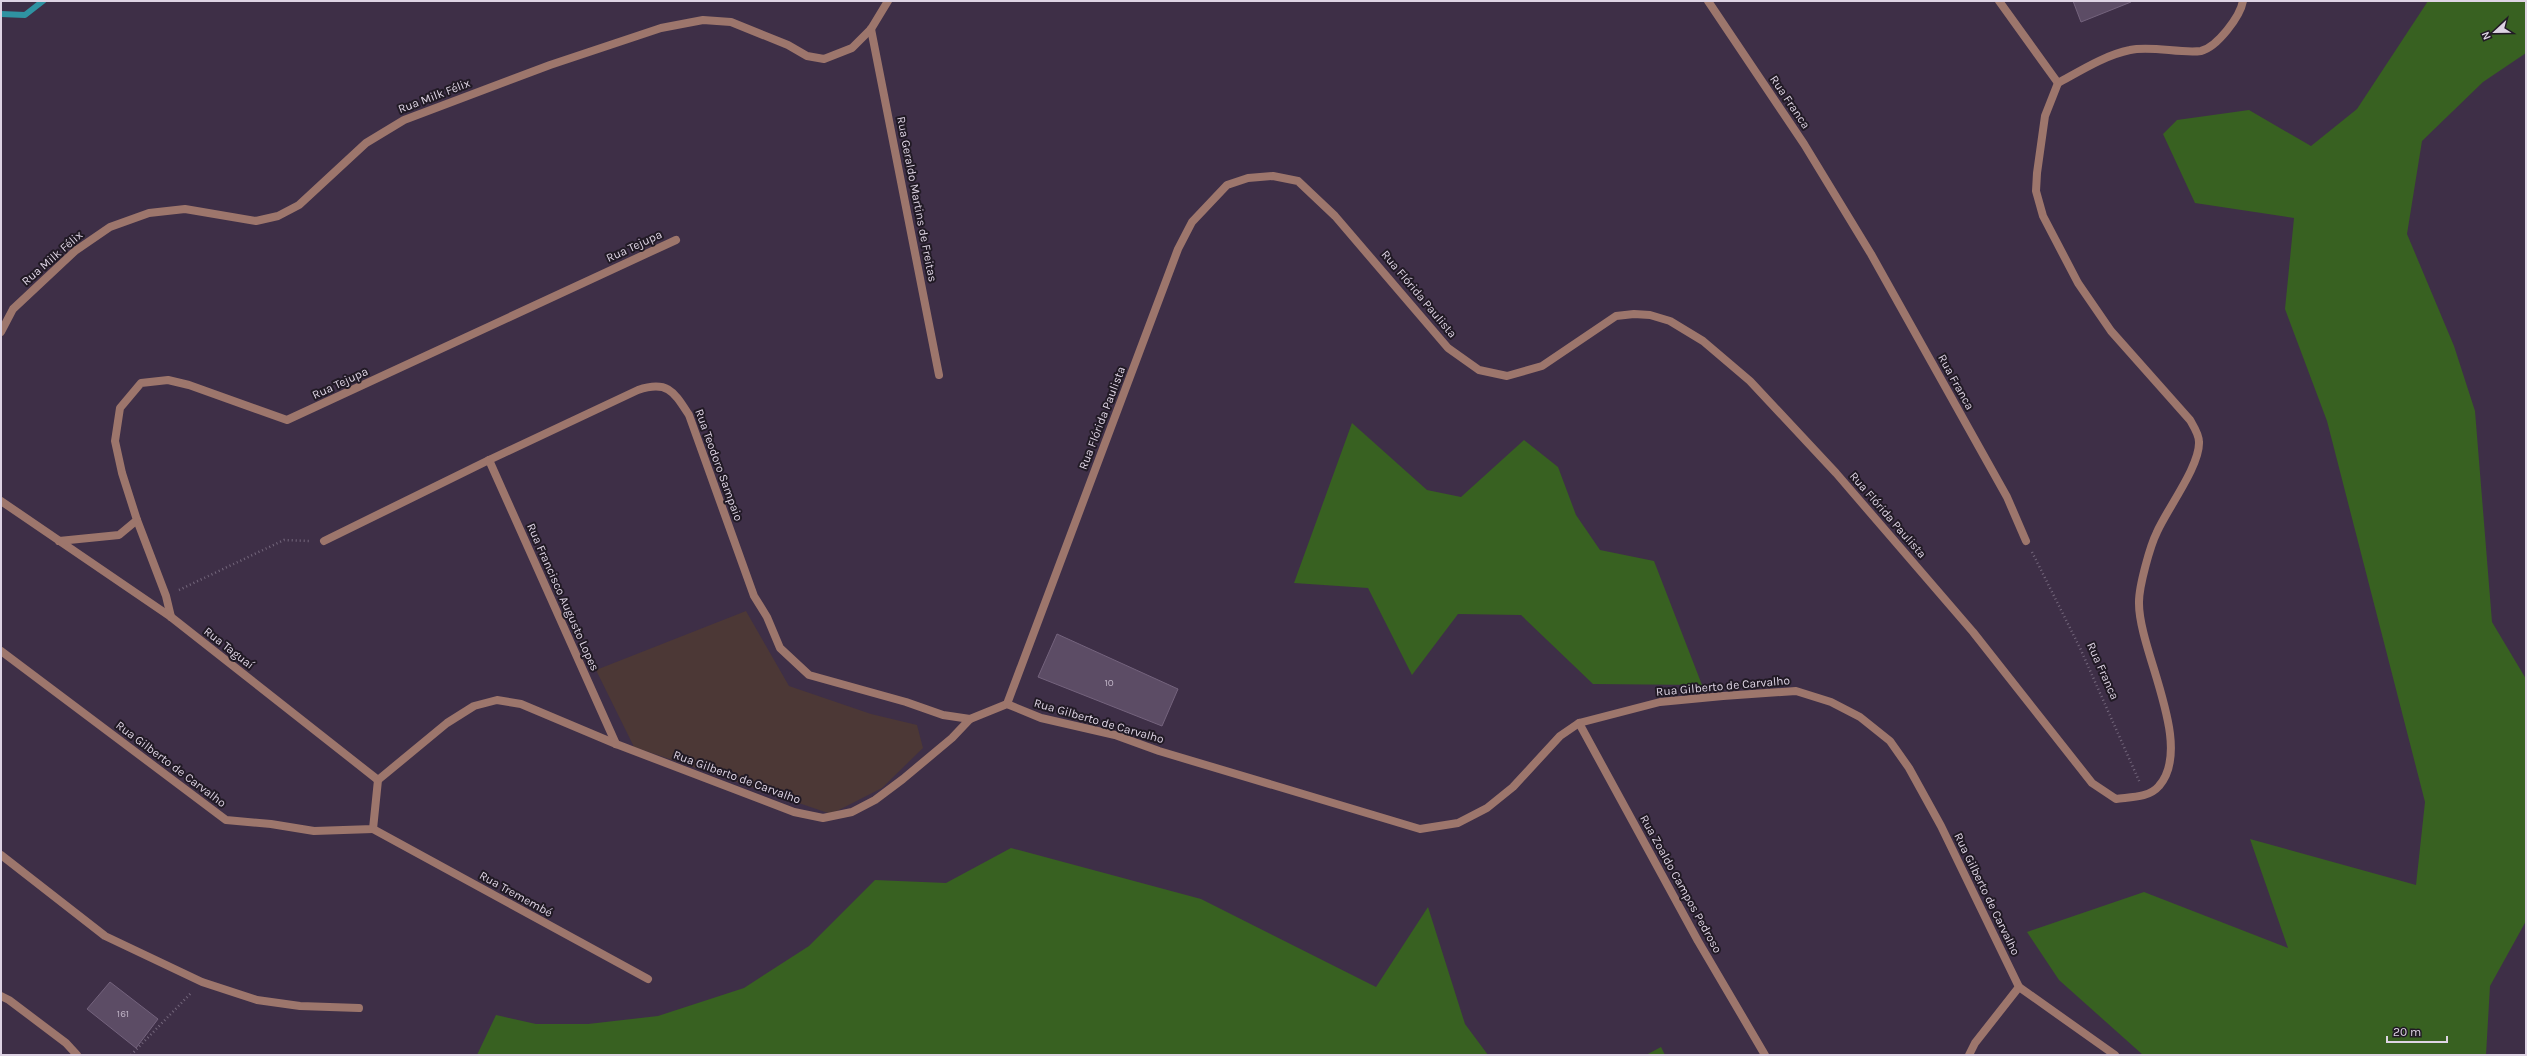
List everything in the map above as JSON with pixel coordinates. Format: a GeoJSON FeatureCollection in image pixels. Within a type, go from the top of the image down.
{"type":"FeatureCollection","features":[{"type":"Feature","properties":{"kind":"street"},"geometry":{"type":"LineString","coordinates":[[880,1],[883,10]]}},
{"type":"Feature","properties":{"kind":"street","name":"Rua Milk Félix"},"geometry":{"type":"LineString","coordinates":[[1,332],[18,304],[75,251],[110,227],[149,213],[186,210],[256,221],[278,216],[298,205],[366,143],[404,120],[564,60],[661,28],[703,20],[731,22],[788,45],[807,56],[824,59],[852,48],[871,28],[888,1]]}},
{"type":"Feature","properties":{"kind":"street","name":"Rua Franca"},"geometry":{"type":"LineString","coordinates":[[1708,1],[1804,144],[1871,254],[2007,497],[2026,541]]}},
{"type":"Feature","properties":{"kind":"street"},"geometry":{"type":"LineString","coordinates":[[1999,1],[2058,83]]}},
{"type":"Feature","properties":{"kind":"street"},"geometry":{"type":"LineString","coordinates":[[2146,795],[2159,787],[2166,772],[2170,752],[2170,737],[2162,696],[2142,628],[2139,601],[2150,550],[2157,532],[2196,458],[2200,444],[2190,420],[2111,332],[2078,283],[2043,216],[2036,191],[2037,173],[2045,116],[2058,83],[2093,65],[2130,50],[2201,51],[2227,30],[2241,9],[2243,1]]}},
{"type":"Feature","properties":{"kind":"street","name":"Rua Geraldo Martins de Freitas"},"geometry":{"type":"LineString","coordinates":[[871,28],[939,375]]}},
{"type":"Feature","properties":{"kind":"street","name":"Rua Flórida Paulista"},"geometry":{"type":"LineString","coordinates":[[1007,704],[1178,249],[1192,222],[1227,185],[1248,178],[1273,176],[1298,181],[1335,216],[1448,348],[1479,370],[1507,376],[1542,366],[1597,327],[1616,316],[1650,315],[1670,321],[1703,341],[1750,381],[1836,473],[1973,632],[2092,783],[2116,799],[2146,795]]}},
{"type":"Feature","properties":{"kind":"street","name":"Rua Tejupa"},"geometry":{"type":"LineString","coordinates":[[171,617],[166,596],[137,520],[122,473],[115,441],[120,408],[141,383],[168,380],[189,385],[287,420],[676,240]]}},
{"type":"Feature","properties":{"kind":"street","name":"Rua Teodoro Sampaio"},"geometry":{"type":"LineString","coordinates":[[324,541],[489,460],[638,390],[652,385],[664,386],[676,394],[689,415],[754,596],[767,617],[780,648],[809,675],[906,702],[942,715],[970,720]]}},
{"type":"Feature","properties":{"kind":"street","name":"Rua Francisco Augusto Lopes"},"geometry":{"type":"LineString","coordinates":[[489,460],[616,744]]}},
{"type":"Feature","properties":{"kind":"street"},"geometry":{"type":"LineString","coordinates":[[1,501],[59,541],[119,535],[137,520]]}},
{"type":"Feature","properties":{"kind":"street","name":"Rua Taguaí"},"geometry":{"type":"LineString","coordinates":[[59,541],[171,617],[378,780]]}},
{"type":"Feature","properties":{"kind":"street","name":"Rua Gilberto de Carvalho"},"geometry":{"type":"LineString","coordinates":[[1,651],[226,820],[271,824],[314,831],[373,829]]}},
{"type":"Feature","properties":{"kind":"street","name":"Rua Gilberto de Carvalho"},"geometry":{"type":"LineString","coordinates":[[378,780],[447,724],[474,706],[497,700],[521,704],[616,744],[794,812],[823,818],[852,812],[875,800],[952,738],[970,720],[1007,704],[1041,718],[1115,735],[1159,751],[1376,814],[1420,829],[1458,823],[1487,808],[1513,787],[1560,736],[1579,723],[1660,702],[1796,691],[1831,702],[1860,717],[1890,741],[1909,768],[1941,826],[2019,987],[2115,1055]]}},
{"type":"Feature","properties":{"kind":"street","name":"Rua Zoaldo Campos Pedroso"},"geometry":{"type":"LineString","coordinates":[[1579,723],[1698,941],[1765,1055]]}},
{"type":"Feature","properties":{"kind":"street"},"geometry":{"type":"LineString","coordinates":[[373,829],[378,780]]}},
{"type":"Feature","properties":{"kind":"street","name":"Rua Tremembé"},"geometry":{"type":"LineString","coordinates":[[373,829],[648,979]]}},
{"type":"Feature","properties":{"kind":"street"},"geometry":{"type":"LineString","coordinates":[[1,855],[105,936],[202,982],[256,1000],[300,1006],[359,1008]]}},
{"type":"Feature","properties":{"kind":"street"},"geometry":{"type":"LineString","coordinates":[[1969,1055],[1975,1043],[2019,987]]}},
{"type":"Feature","properties":{"kind":"street"},"geometry":{"type":"LineString","coordinates":[[1,996],[9,1000],[66,1043],[77,1055]]}},
{"type":"Feature","properties":{"kind":"path"},"geometry":{"type":"LineString","coordinates":[[166,596],[284,540],[324,541]]}},
{"type":"Feature","properties":{"kind":"path","name":"Rua Franca"},"geometry":{"type":"LineString","coordinates":[[2026,541],[2080,648],[2146,795]]}},
{"type":"Feature","properties":{"kind":"path"},"geometry":{"type":"LineString","coordinates":[[131,1055],[202,982]]}},
{"type":"Feature","properties":{"kind":"shaded area"},"geometry":{"type":"Polygon","coordinates":[[[746,611],[789,686],[871,714],[917,725],[923,748],[882,788],[831,814],[634,747],[596,670],[746,611]]]}},
{"type":"Feature","properties":{"kind":"green space"},"geometry":{"type":"Polygon","coordinates":[[[2428,1],[2526,1],[2526,53],[2483,82],[2422,141],[2407,234],[2454,346],[2475,411],[2492,622],[2526,679],[2526,921],[2490,986],[2486,1055],[2143,1055],[2059,980],[2027,932],[2144,892],[2288,948],[2250,839],[2416,885],[2425,802],[2327,421],[2285,309],[2294,218],[2195,203],[2163,134],[2177,120],[2249,110],[2311,146],[2357,109],[2428,1]]]}},
{"type":"Feature","properties":{"kind":"green space"},"geometry":{"type":"Polygon","coordinates":[[[1352,423],[1427,490],[1461,497],[1524,440],[1558,467],[1576,515],[1600,550],[1654,561],[1702,685],[1593,684],[1521,615],[1458,614],[1412,675],[1368,588],[1294,583],[1352,423]]]}},
{"type":"Feature","properties":{"kind":"green space"},"geometry":{"type":"Polygon","coordinates":[[[1011,848],[1201,899],[1376,987],[1428,907],[1465,1024],[1488,1055],[477,1055],[496,1015],[536,1024],[588,1024],[658,1016],[744,988],[809,946],[875,880],[946,883],[1011,848]]]}},
{"type":"Feature","properties":{"kind":"green space"},"geometry":{"type":"Polygon","coordinates":[[[1661,1047],[1665,1055],[1646,1055],[1661,1047]]]}},
{"type":"Feature","properties":{"kind":"building"},"geometry":{"type":"Polygon","coordinates":[[[2073,1],[2131,1],[2131,2],[2081,22],[2073,1]]]}},
{"type":"Feature","properties":{"kind":"building"},"geometry":{"type":"Polygon","coordinates":[[[1057,634],[1178,689],[1162,726],[1038,677],[1057,634]]]}},
{"type":"Feature","properties":{"kind":"building"},"geometry":{"type":"Polygon","coordinates":[[[110,982],[158,1019],[136,1048],[87,1009],[110,982]]]}},
{"type":"Feature","properties":{"kind":"waterway"},"geometry":{"type":"LineString","coordinates":[[1,14],[25,15],[43,1]]}}]}
